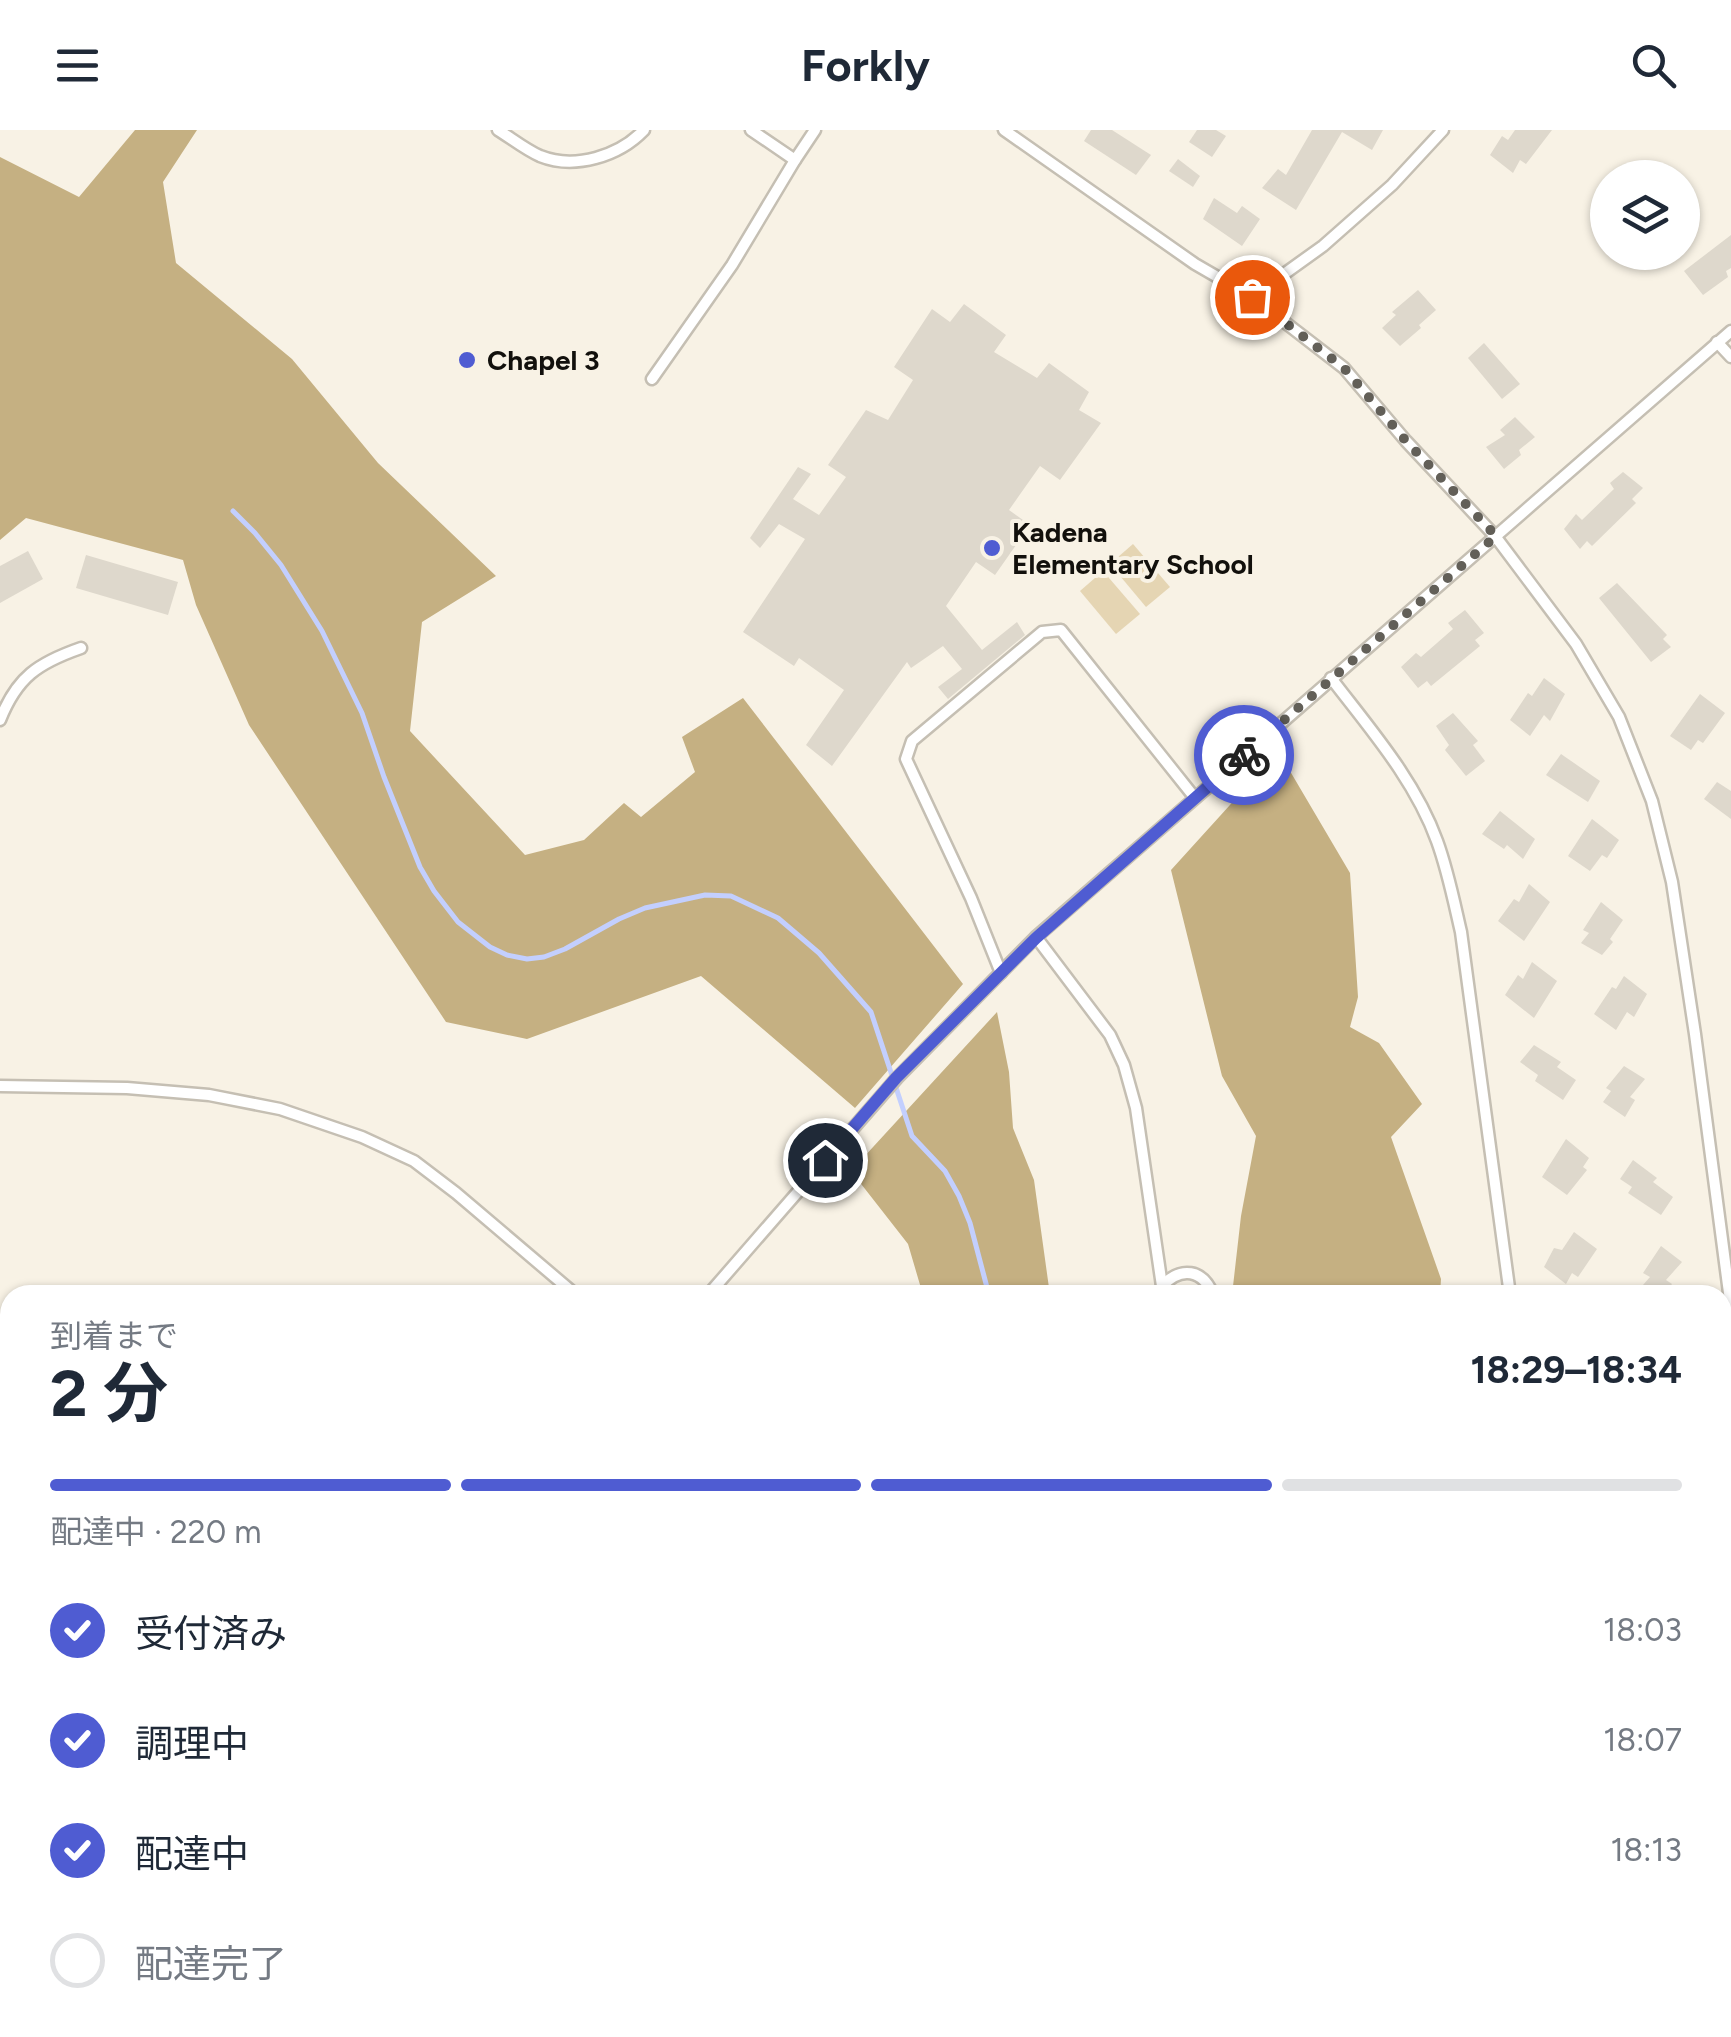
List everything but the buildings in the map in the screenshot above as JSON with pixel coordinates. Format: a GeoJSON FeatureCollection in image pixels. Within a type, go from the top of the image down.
{"type":"FeatureCollection","features":[{"type":"Feature","properties":{"kind":"lane"},"geometry":{"type":"LineString","coordinates":[[498,130],[540,156],[576,163],[632,143],[644,130]]}},
{"type":"Feature","properties":{"kind":"lane"},"geometry":{"type":"LineString","coordinates":[[751,130],[795,160]]}},
{"type":"Feature","properties":{"kind":"lane"},"geometry":{"type":"LineString","coordinates":[[652,379],[732,265],[815,130]]}},
{"type":"Feature","properties":{"kind":"lane"},"geometry":{"type":"LineString","coordinates":[[1004,130],[1195,264],[1252,297],[1344,368],[1406,441],[1496,536],[1584,658],[1619,717],[1652,801],[1672,882],[1728,1265]]}},
{"type":"Feature","properties":{"kind":"lane"},"geometry":{"type":"LineString","coordinates":[[1252,297],[1323,246],[1392,186],[1443,130]]}},
{"type":"Feature","properties":{"kind":"lane"},"geometry":{"type":"LineString","coordinates":[[717,1285],[896,1078],[1036,938],[1731,331]]}},
{"type":"Feature","properties":{"kind":"lane"},"geometry":{"type":"LineString","coordinates":[[1718,342],[1731,357]]}},
{"type":"Feature","properties":{"kind":"lane"},"geometry":{"type":"LineString","coordinates":[[1001,972],[906,759],[912,741],[1042,632],[1061,630],[1195,798]]}},
{"type":"Feature","properties":{"kind":"lane"},"geometry":{"type":"LineString","coordinates":[[0,720],[22,681],[50,659],[81,648]]}},
{"type":"Feature","properties":{"kind":"lane"},"geometry":{"type":"LineString","coordinates":[[1332,678],[1405,776],[1437,838],[1461,932],[1509,1285]]}},
{"type":"Feature","properties":{"kind":"lane"},"geometry":{"type":"LineString","coordinates":[[1036,938],[1110,1034],[1124,1066],[1136,1108],[1159,1285]]}},
{"type":"Feature","properties":{"kind":"lane"},"geometry":{"type":"LineString","coordinates":[[0,1086],[127,1088],[209,1095],[280,1109],[414,1161],[564,1285]]}},
{"type":"Feature","properties":{"kind":"lane"},"geometry":{"type":"LineString","coordinates":[[1164,1285],[1172,1276],[1188,1272],[1201,1276],[1209,1285]]}},
{"type":"Feature","properties":{"kind":"shaded area"},"geometry":{"type":"Polygon","coordinates":[[[135,130],[197,130],[163,182],[176,263],[292,359],[378,463],[496,576],[422,622],[410,731],[525,855],[584,840],[624,803],[641,817],[695,772],[682,737],[743,698],[963,984],[855,1108],[701,976],[527,1039],[446,1022],[249,725],[196,605],[183,560],[26,518],[0,540],[0,157],[79,197],[135,130]]]}},
{"type":"Feature","properties":{"kind":"shaded area"},"geometry":{"type":"Polygon","coordinates":[[[1133,544],[1170,587],[1146,607],[1110,564],[1133,544]]]}},
{"type":"Feature","properties":{"kind":"shaded area"},"geometry":{"type":"Polygon","coordinates":[[[1103,571],[1140,614],[1116,634],[1080,591],[1103,571]]]}},
{"type":"Feature","properties":{"kind":"shaded area"},"geometry":{"type":"Polygon","coordinates":[[[1287,766],[1350,873],[1358,997],[1350,1027],[1379,1043],[1422,1104],[1391,1137],[1441,1285],[1233,1285],[1256,1136],[1222,1076],[1171,870],[1249,784],[1287,766]]]}},
{"type":"Feature","properties":{"kind":"shaded area"},"geometry":{"type":"Polygon","coordinates":[[[997,1012],[1009,1072],[1013,1128],[1034,1180],[1049,1285],[920,1285],[908,1244],[851,1171],[997,1012]]]}},
{"type":"Feature","properties":{"kind":"waterway"},"geometry":{"type":"LineString","coordinates":[[233,511],[281,565],[322,631],[362,713],[420,867],[458,922],[490,947],[527,959],[565,949],[645,908],[705,895],[731,896],[778,918],[819,953],[871,1012],[912,1136],[945,1171],[959,1196],[986,1285]]}},
{"type":"Feature","properties":{"kind":"way so far"},"geometry":{"type":"LineString","coordinates":[[1244,755],[1496,536],[1406,441],[1344,368],[1252,297]]}},
{"type":"Feature","properties":{"kind":"place","name":"Chapel 3"},"geometry":{"type":"Point","coordinates":[467,360]}},
{"type":"Feature","properties":{"kind":"place","name":"Kadena Elementary School"},"geometry":{"type":"Point","coordinates":[992,548]}},
{"type":"Feature","properties":{"kind":"route"},"geometry":{"type":"LineString","coordinates":[[825,1160],[896,1078],[1036,938],[1244,755]]}}]}
